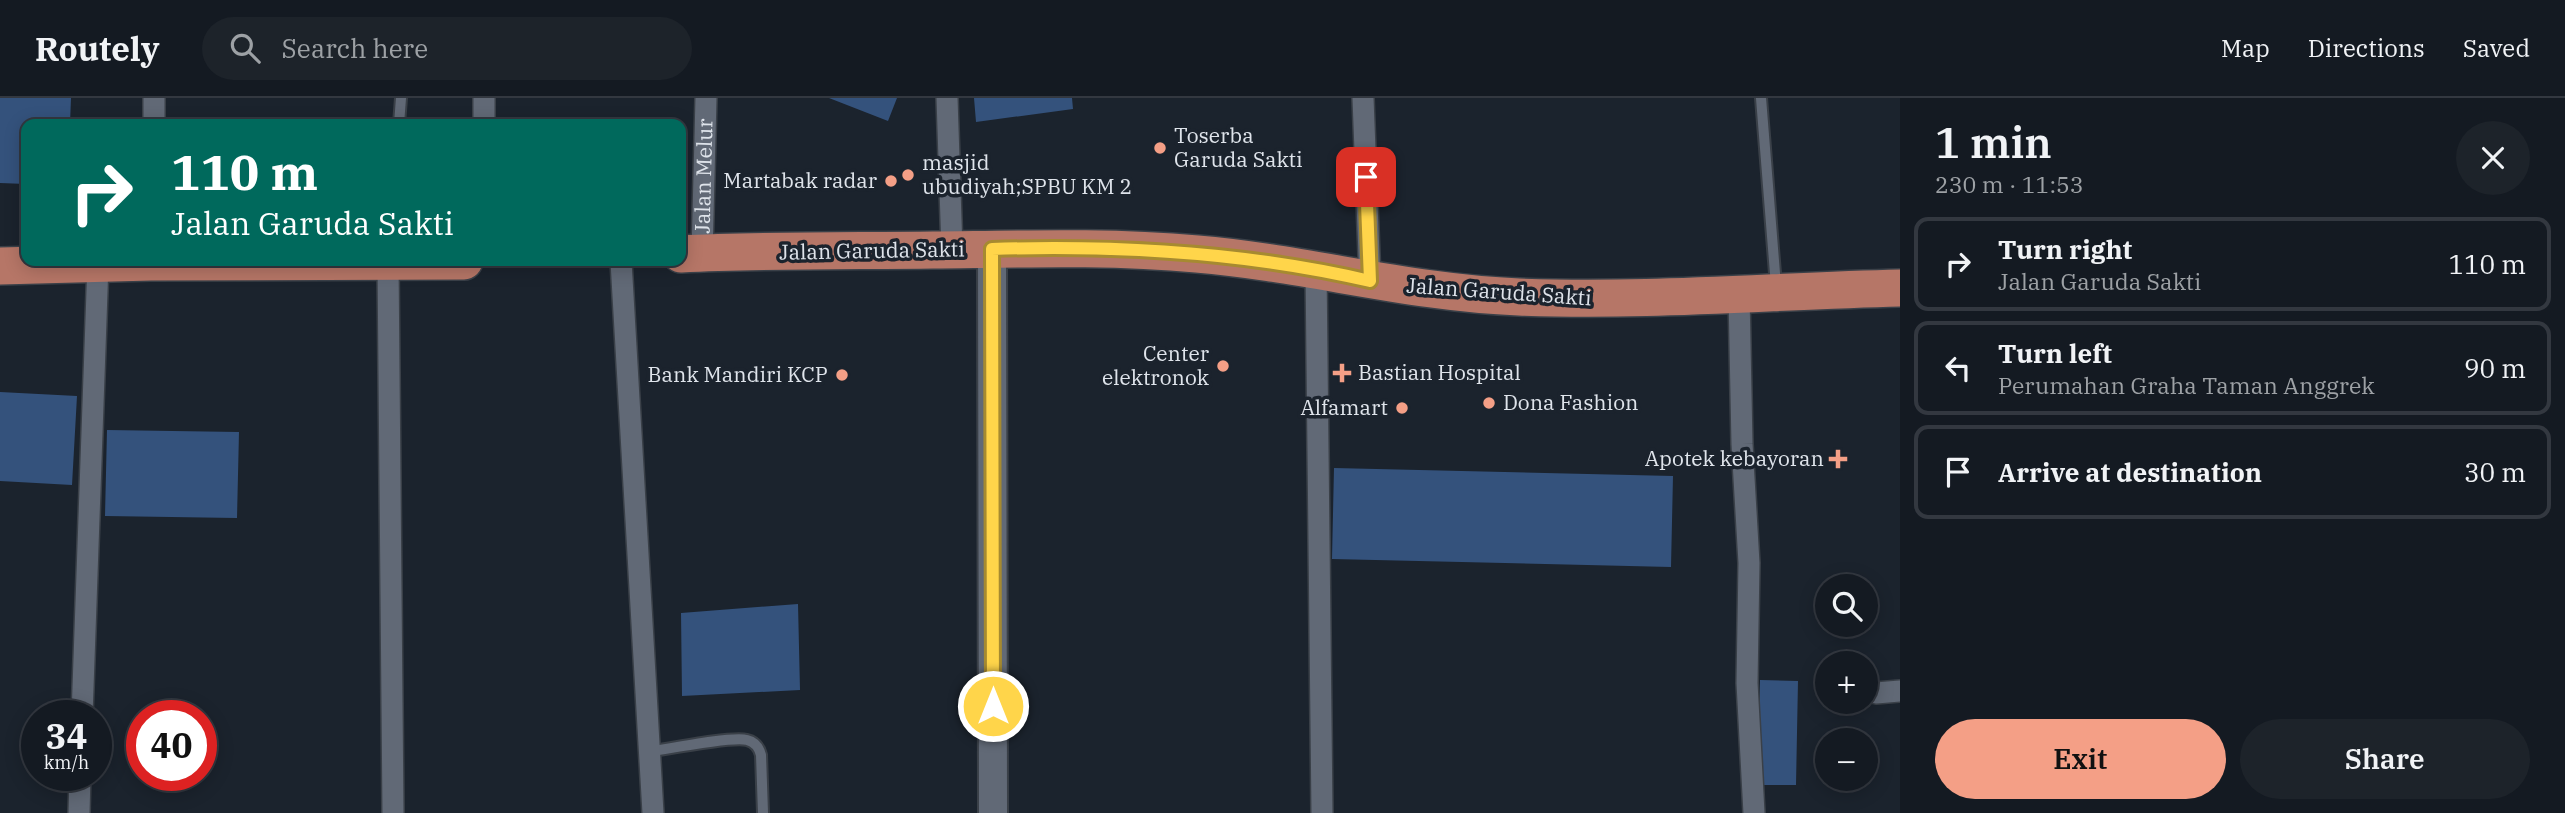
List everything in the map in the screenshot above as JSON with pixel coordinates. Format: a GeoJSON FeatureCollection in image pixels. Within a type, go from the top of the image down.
{"type":"FeatureCollection","features":[{"type":"Feature","properties":{"kind":"highway","name":"Jalan Garuda Sakti"},"geometry":{"type":"LineString","coordinates":[[691,253],[1051,247],[1192,254],[1257,260],[1370,281],[1517,297],[1739,295],[1900,288]]}},
{"type":"Feature","properties":{"kind":"highway"},"geometry":{"type":"LineString","coordinates":[[0,266],[21,265]]}},
{"type":"Feature","properties":{"kind":"street"},"geometry":{"type":"LineString","coordinates":[[154,98],[154,119]]}},
{"type":"Feature","properties":{"kind":"street"},"geometry":{"type":"LineString","coordinates":[[484,98],[484,119]]}},
{"type":"Feature","properties":{"kind":"street","name":"Jalan Melur"},"geometry":{"type":"LineString","coordinates":[[691,253],[706,98]]}},
{"type":"Feature","properties":{"kind":"street"},"geometry":{"type":"LineString","coordinates":[[947,98],[952,250]]}},
{"type":"Feature","properties":{"kind":"street"},"geometry":{"type":"LineString","coordinates":[[1363,98],[1370,281]]}},
{"type":"Feature","properties":{"kind":"street"},"geometry":{"type":"LineString","coordinates":[[992,249],[993,813]]}},
{"type":"Feature","properties":{"kind":"street"},"geometry":{"type":"LineString","coordinates":[[83,700],[97,266]]}},
{"type":"Feature","properties":{"kind":"street"},"geometry":{"type":"LineString","coordinates":[[388,266],[393,813]]}},
{"type":"Feature","properties":{"kind":"street"},"geometry":{"type":"LineString","coordinates":[[621,266],[653,813]]}},
{"type":"Feature","properties":{"kind":"street"},"geometry":{"type":"LineString","coordinates":[[1316,269],[1322,813]]}},
{"type":"Feature","properties":{"kind":"street"},"geometry":{"type":"LineString","coordinates":[[1739,295],[1742,444],[1749,563],[1747,683],[1754,813]]}},
{"type":"Feature","properties":{"kind":"street"},"geometry":{"type":"LineString","coordinates":[[1878,694],[1900,691]]}},
{"type":"Feature","properties":{"kind":"street"},"geometry":{"type":"LineString","coordinates":[[79,813],[80,791]]}},
{"type":"Feature","properties":{"kind":"lane"},"geometry":{"type":"LineString","coordinates":[[399,119],[401,98]]}},
{"type":"Feature","properties":{"kind":"lane"},"geometry":{"type":"LineString","coordinates":[[1761,98],[1777,292]]}},
{"type":"Feature","properties":{"kind":"lane"},"geometry":{"type":"LineString","coordinates":[[648,752],[745,739],[755,744],[760,748],[763,770],[763,813]]}},
{"type":"Feature","properties":{"kind":"building"},"geometry":{"type":"Polygon","coordinates":[[[0,98],[71,98],[70,119],[21,119],[21,184],[0,183],[0,98]]]}},
{"type":"Feature","properties":{"kind":"building"},"geometry":{"type":"Polygon","coordinates":[[[829,98],[897,98],[888,121],[829,98]]]}},
{"type":"Feature","properties":{"kind":"building"},"geometry":{"type":"Polygon","coordinates":[[[974,98],[1072,98],[1073,109],[976,122],[974,98]]]}},
{"type":"Feature","properties":{"kind":"building"},"geometry":{"type":"Polygon","coordinates":[[[0,392],[77,396],[72,485],[0,481],[0,392]]]}},
{"type":"Feature","properties":{"kind":"building"},"geometry":{"type":"Polygon","coordinates":[[[107,430],[239,432],[237,518],[105,516],[107,430]]]}},
{"type":"Feature","properties":{"kind":"building"},"geometry":{"type":"Polygon","coordinates":[[[1334,468],[1673,476],[1671,567],[1332,559],[1334,468]]]}},
{"type":"Feature","properties":{"kind":"building"},"geometry":{"type":"Polygon","coordinates":[[[798,604],[800,690],[682,696],[681,613],[798,604]]]}},
{"type":"Feature","properties":{"kind":"building"},"geometry":{"type":"Polygon","coordinates":[[[1760,680],[1798,681],[1796,785],[1758,785],[1760,680]]]}},
{"type":"Feature","properties":{"kind":"place","name":"Toserba Garuda Sakti"},"geometry":{"type":"Point","coordinates":[1160,148]}},
{"type":"Feature","properties":{"kind":"place","name":"masjid ubudiyah;SPBU KM 2"},"geometry":{"type":"Point","coordinates":[908,175]}},
{"type":"Feature","properties":{"kind":"place","name":"Martabak radar"},"geometry":{"type":"Point","coordinates":[891,181]}},
{"type":"Feature","properties":{"kind":"place","name":"Center elektronok"},"geometry":{"type":"Point","coordinates":[1223,366]}},
{"type":"Feature","properties":{"kind":"place","name":"Bastian Hospital"},"geometry":{"type":"Point","coordinates":[1342,373]}},
{"type":"Feature","properties":{"kind":"place","name":"Bank Mandiri KCP"},"geometry":{"type":"Point","coordinates":[842,375]}},
{"type":"Feature","properties":{"kind":"place","name":"Dona Fashion"},"geometry":{"type":"Point","coordinates":[1489,403]}},
{"type":"Feature","properties":{"kind":"place","name":"Alfamart"},"geometry":{"type":"Point","coordinates":[1402,408]}},
{"type":"Feature","properties":{"kind":"place","name":"Apotek kebayoran"},"geometry":{"type":"Point","coordinates":[1838,459]}},
{"type":"Feature","properties":{"kind":"route"},"geometry":{"type":"LineString","coordinates":[[993,706],[992,249],[1051,247],[1192,254],[1257,260],[1370,281],[1366,177]]}}]}
